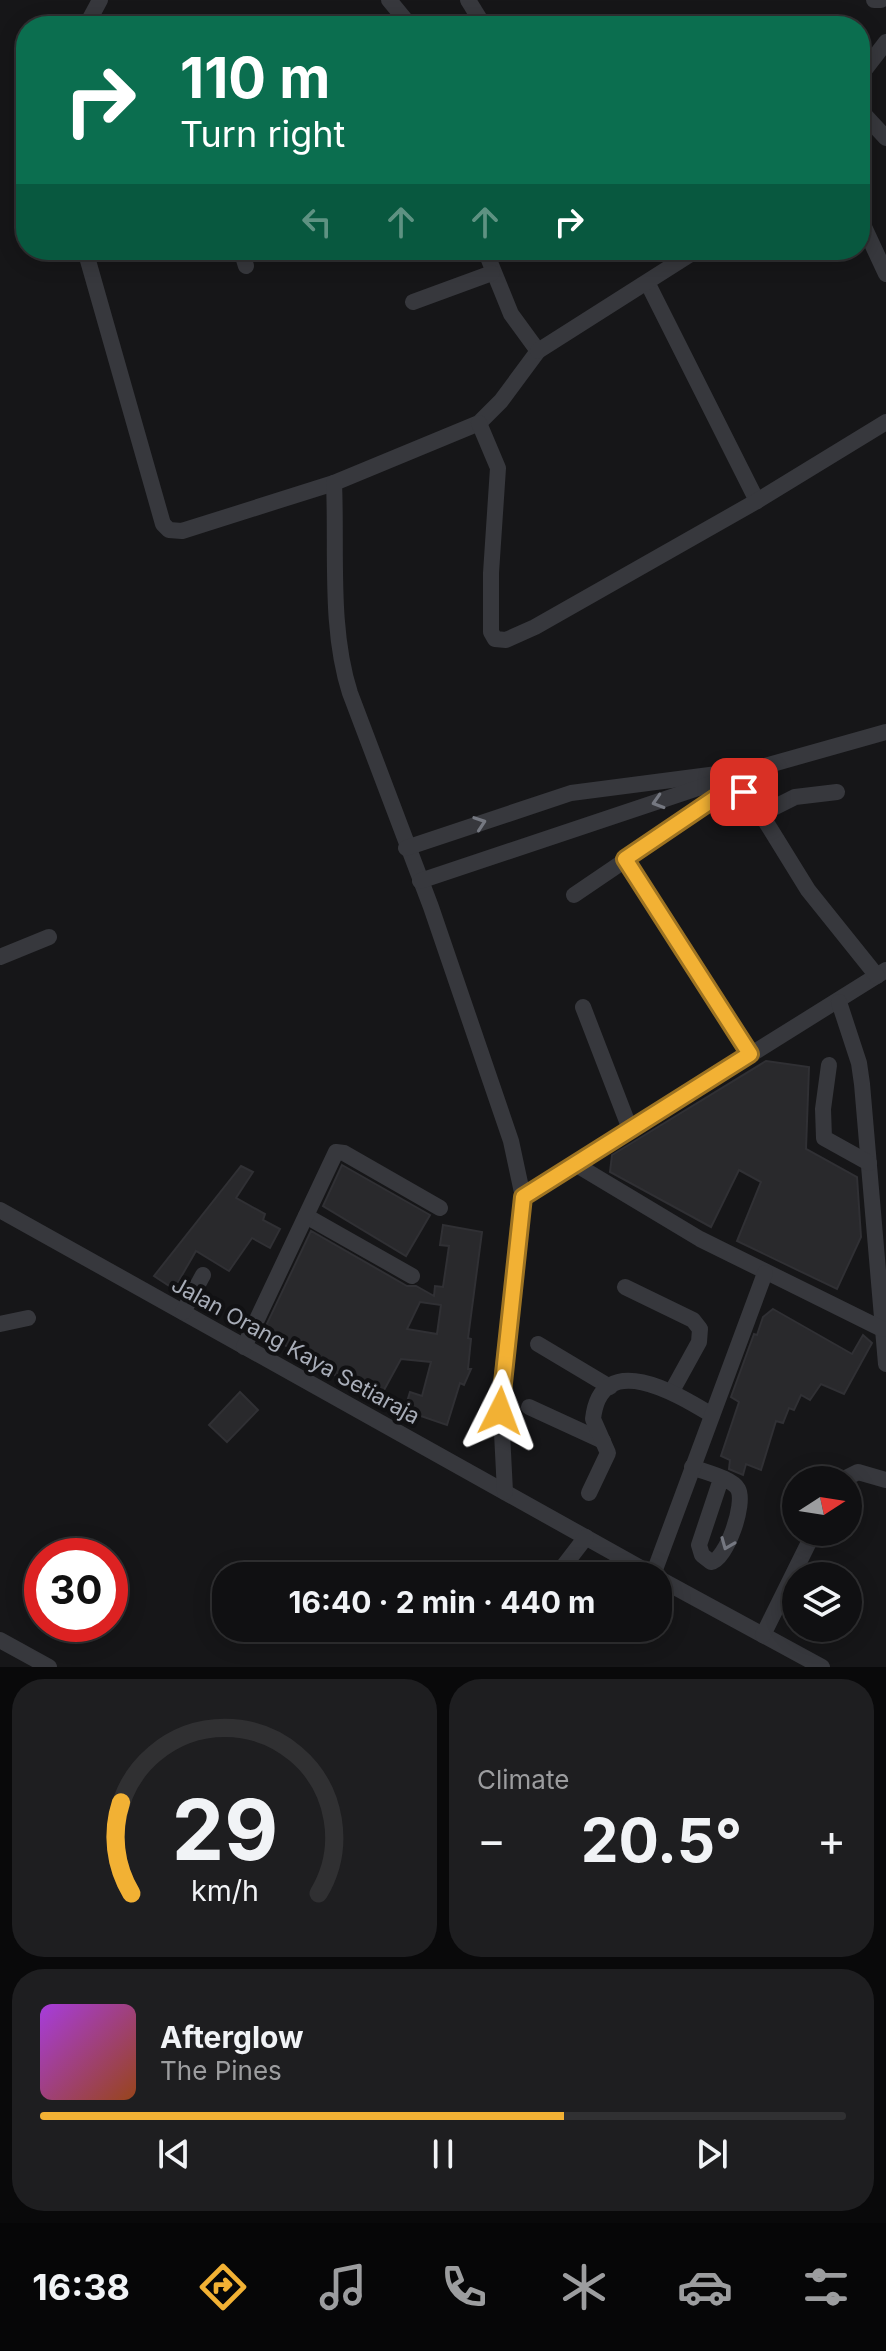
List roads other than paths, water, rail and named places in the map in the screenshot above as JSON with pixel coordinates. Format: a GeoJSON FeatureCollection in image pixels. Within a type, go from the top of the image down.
{"type":"FeatureCollection","features":[{"type":"Feature","properties":{"kind":"street"},"geometry":{"type":"LineString","coordinates":[[874,0],[881,0]]}},
{"type":"Feature","properties":{"kind":"street"},"geometry":{"type":"LineString","coordinates":[[870,63],[886,42]]}},
{"type":"Feature","properties":{"kind":"street"},"geometry":{"type":"LineString","coordinates":[[870,121],[886,138]]}},
{"type":"Feature","properties":{"kind":"street"},"geometry":{"type":"LineString","coordinates":[[870,240],[886,274]]}},
{"type":"Feature","properties":{"kind":"street"},"geometry":{"type":"LineString","coordinates":[[88,260],[163,524],[169,530],[182,531],[334,483],[479,423],[501,401],[538,351],[683,260]]}},
{"type":"Feature","properties":{"kind":"street"},"geometry":{"type":"LineString","coordinates":[[488,260],[511,314],[538,351]]}},
{"type":"Feature","properties":{"kind":"street"},"geometry":{"type":"LineString","coordinates":[[413,302],[492,273]]}},
{"type":"Feature","properties":{"kind":"street"},"geometry":{"type":"LineString","coordinates":[[648,284],[757,501]]}},
{"type":"Feature","properties":{"kind":"street"},"geometry":{"type":"LineString","coordinates":[[479,423],[498,468],[490,603],[491,632],[495,639],[525,633],[757,501],[886,422]]}},
{"type":"Feature","properties":{"kind":"street"},"geometry":{"type":"LineString","coordinates":[[334,483],[343,667],[516,1154],[523,1197],[500,1393],[505,1492]]}},
{"type":"Feature","properties":{"kind":"street"},"geometry":{"type":"LineString","coordinates":[[420,881],[758,768],[886,732]]}},
{"type":"Feature","properties":{"kind":"street"},"geometry":{"type":"LineString","coordinates":[[406,848],[571,793],[758,768]]}},
{"type":"Feature","properties":{"kind":"street"},"geometry":{"type":"LineString","coordinates":[[523,1197],[882,973],[808,890],[761,814],[744,792],[733,787],[574,895]]}},
{"type":"Feature","properties":{"kind":"street"},"geometry":{"type":"LineString","coordinates":[[761,814],[795,797],[837,792]]}},
{"type":"Feature","properties":{"kind":"street"},"geometry":{"type":"LineString","coordinates":[[571,793],[579,807],[580,826]]}},
{"type":"Feature","properties":{"kind":"street"},"geometry":{"type":"LineString","coordinates":[[625,859],[750,1054]]}},
{"type":"Feature","properties":{"kind":"street"},"geometry":{"type":"LineString","coordinates":[[0,957],[49,937]]}},
{"type":"Feature","properties":{"kind":"street"},"geometry":{"type":"LineString","coordinates":[[839,1002],[859,1063],[886,1364]]}},
{"type":"Feature","properties":{"kind":"street"},"geometry":{"type":"LineString","coordinates":[[583,1007],[630,1129]]}},
{"type":"Feature","properties":{"kind":"street"},"geometry":{"type":"LineString","coordinates":[[829,1065],[823,1109],[824,1138],[869,1163]]}},
{"type":"Feature","properties":{"kind":"street"},"geometry":{"type":"LineString","coordinates":[[244,1347],[332,1156],[339,1151],[440,1208]]}},
{"type":"Feature","properties":{"kind":"street"},"geometry":{"type":"LineString","coordinates":[[575,1164],[765,1273],[882,1329]]}},
{"type":"Feature","properties":{"kind":"street","name":"Jalan Orang Kaya Setiaraja"},"geometry":{"type":"LineString","coordinates":[[0,1210],[630,1562]]}},
{"type":"Feature","properties":{"kind":"street"},"geometry":{"type":"LineString","coordinates":[[306,1216],[412,1276]]}},
{"type":"Feature","properties":{"kind":"street"},"geometry":{"type":"LineString","coordinates":[[660,1562],[765,1273]]}},
{"type":"Feature","properties":{"kind":"street"},"geometry":{"type":"LineString","coordinates":[[183,1312],[203,1275]]}},
{"type":"Feature","properties":{"kind":"street"},"geometry":{"type":"LineString","coordinates":[[625,1287],[693,1320],[700,1329],[699,1342],[672,1391]]}},
{"type":"Feature","properties":{"kind":"street"},"geometry":{"type":"LineString","coordinates":[[0,1324],[28,1318]]}},
{"type":"Feature","properties":{"kind":"street"},"geometry":{"type":"LineString","coordinates":[[538,1344],[610,1387]]}},
{"type":"Feature","properties":{"kind":"street"},"geometry":{"type":"LineString","coordinates":[[589,1493],[608,1461],[604,1441],[593,1419],[599,1397],[610,1387],[642,1381],[672,1391],[712,1415]]}},
{"type":"Feature","properties":{"kind":"street"},"geometry":{"type":"LineString","coordinates":[[529,1407],[604,1441]]}},
{"type":"Feature","properties":{"kind":"street"},"geometry":{"type":"LineString","coordinates":[[692,1467],[721,1479]]}},
{"type":"Feature","properties":{"kind":"street"},"geometry":{"type":"LineString","coordinates":[[862,1473],[886,1480]]}},
{"type":"Feature","properties":{"kind":"street"},"geometry":{"type":"LineString","coordinates":[[567,1562],[586,1537]]}},
{"type":"Feature","properties":{"kind":"street"},"geometry":{"type":"LineString","coordinates":[[763,1635],[807,1546]]}},
{"type":"Feature","properties":{"kind":"street","name":"Jalan Orang Kaya Setiaraja"},"geometry":{"type":"LineString","coordinates":[[672,1585],[822,1667]]}},
{"type":"Feature","properties":{"kind":"street"},"geometry":{"type":"LineString","coordinates":[[0,1640],[49,1667]]}}]}
